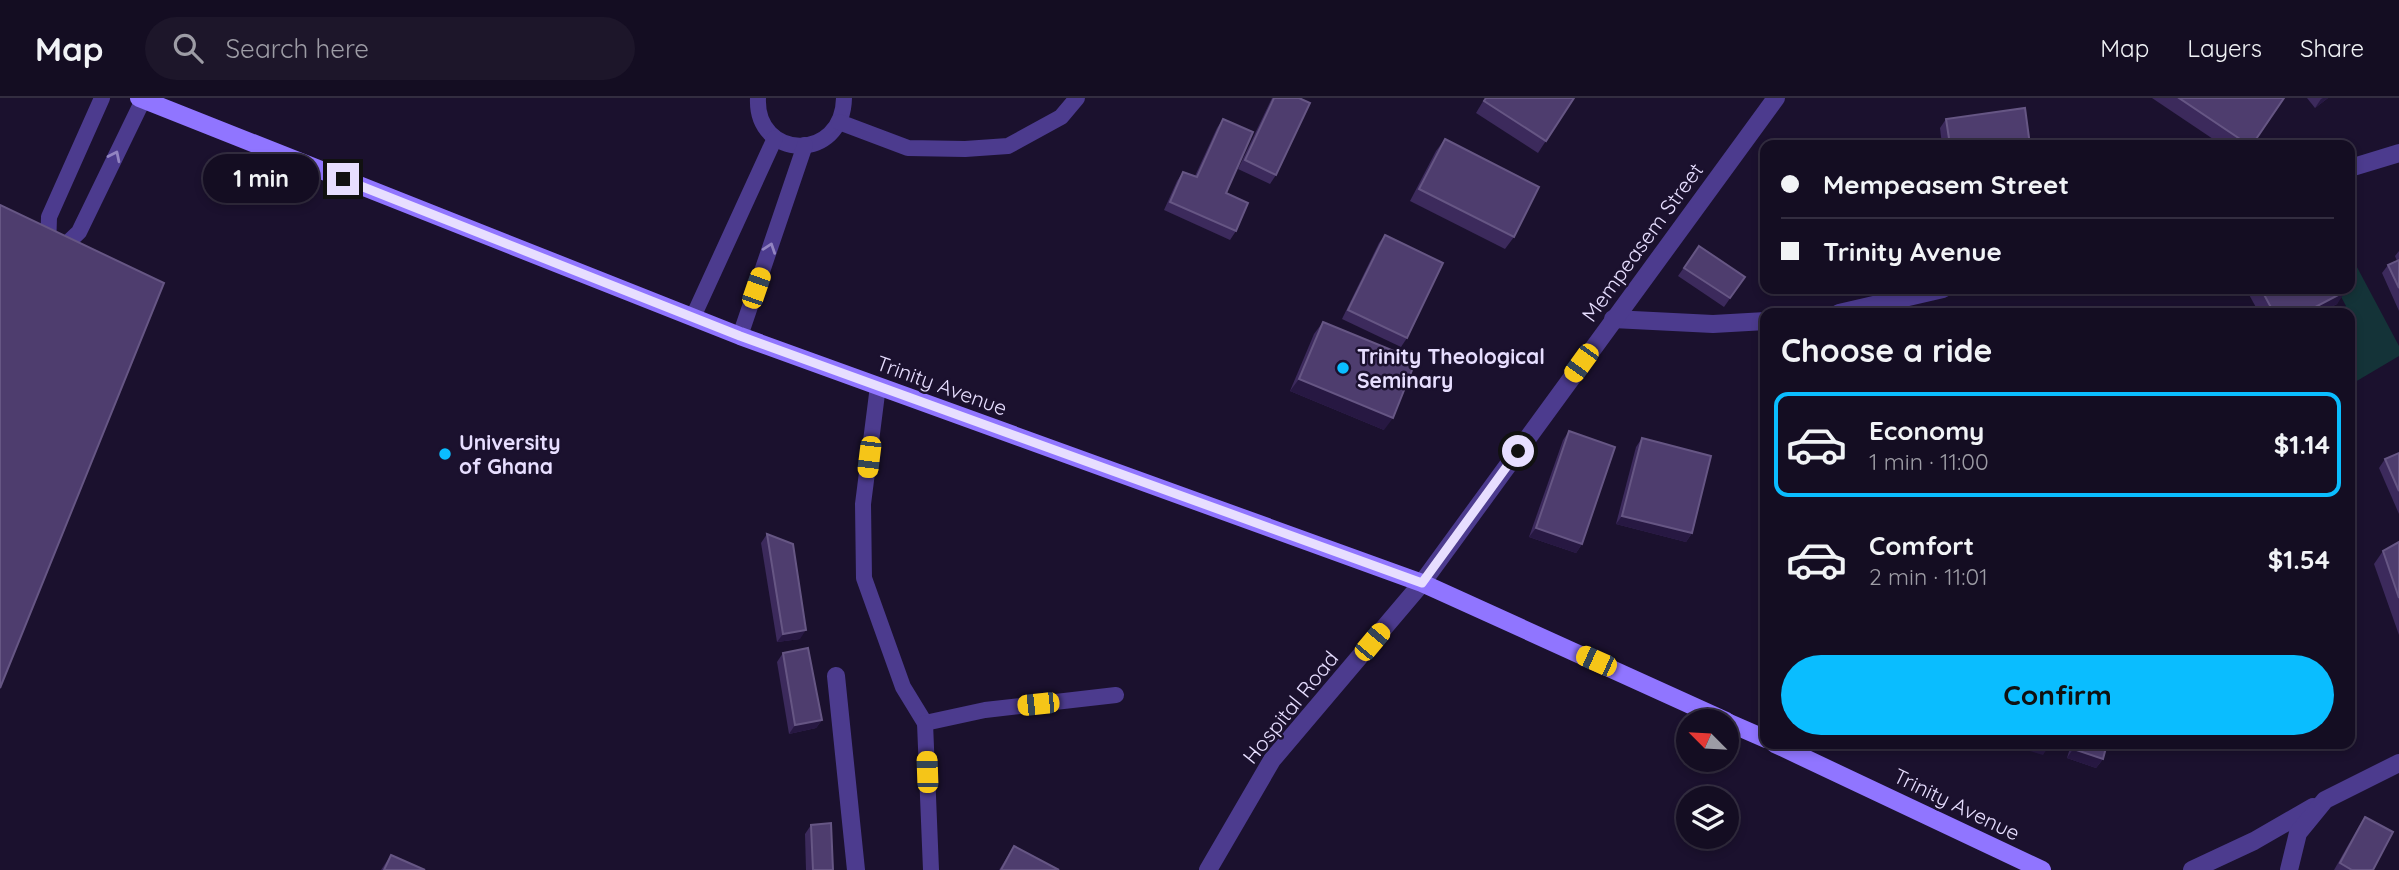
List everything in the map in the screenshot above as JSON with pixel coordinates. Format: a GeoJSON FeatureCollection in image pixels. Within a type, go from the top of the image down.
{"type":"FeatureCollection","features":[{"type":"Feature","properties":{"kind":"street","name":"Mempeasem Street"},"geometry":{"type":"LineString","coordinates":[[1422,583],[1776,98]]}},
{"type":"Feature","properties":{"kind":"street","name":"Trinity Avenue"},"geometry":{"type":"LineString","coordinates":[[141,99],[740,336],[1422,583],[1700,709]]}},
{"type":"Feature","properties":{"kind":"street"},"geometry":{"type":"LineString","coordinates":[[2355,167],[2399,153]]}},
{"type":"Feature","properties":{"kind":"street"},"geometry":{"type":"LineString","coordinates":[[1861,308],[1921,294]]}},
{"type":"Feature","properties":{"kind":"street"},"geometry":{"type":"LineString","coordinates":[[1614,319],[1713,324],[1760,321]]}},
{"type":"Feature","properties":{"kind":"street","name":"Hospital Road"},"geometry":{"type":"LineString","coordinates":[[1208,870],[1272,760],[1422,583]]}},
{"type":"Feature","properties":{"kind":"street"},"geometry":{"type":"LineString","coordinates":[[836,676],[856,870]]}},
{"type":"Feature","properties":{"kind":"street","name":"Trinity Avenue"},"geometry":{"type":"LineString","coordinates":[[1740,727],[1760,736]]}},
{"type":"Feature","properties":{"kind":"street","name":"Trinity Avenue"},"geometry":{"type":"LineString","coordinates":[[1786,749],[2042,870]]}},
{"type":"Feature","properties":{"kind":"street"},"geometry":{"type":"LineString","coordinates":[[2192,870],[2254,841],[2325,800],[2399,763]]}},
{"type":"Feature","properties":{"kind":"street"},"geometry":{"type":"LineString","coordinates":[[2289,870],[2298,833],[2325,800]]}},
{"type":"Feature","properties":{"kind":"lane"},"geometry":{"type":"LineString","coordinates":[[102,98],[49,217],[42,260],[79,232],[141,99]]}},
{"type":"Feature","properties":{"kind":"lane"},"geometry":{"type":"LineString","coordinates":[[758,98],[761,122],[775,138],[794,146],[815,144],[833,133],[844,114],[844,98]]}},
{"type":"Feature","properties":{"kind":"lane"},"geometry":{"type":"LineString","coordinates":[[839,122],[908,148],[965,149],[1008,146],[1061,117],[1077,98]]}},
{"type":"Feature","properties":{"kind":"lane"},"geometry":{"type":"LineString","coordinates":[[693,317],[775,138]]}},
{"type":"Feature","properties":{"kind":"lane"},"geometry":{"type":"LineString","coordinates":[[740,336],[805,145]]}},
{"type":"Feature","properties":{"kind":"lane"},"geometry":{"type":"LineString","coordinates":[[878,386],[863,504],[864,578],[903,688],[925,723],[931,870]]}},
{"type":"Feature","properties":{"kind":"lane"},"geometry":{"type":"LineString","coordinates":[[925,723],[985,710],[1116,695]]}},
{"type":"Feature","properties":{"kind":"green space"},"geometry":{"type":"Polygon","coordinates":[[[2355,263],[2399,346],[2399,356],[2355,382],[2355,308],[2343,308],[2346,306],[2340,294],[2355,294],[2355,263]]]}},
{"type":"Feature","properties":{"kind":"building"},"geometry":{"type":"Polygon","coordinates":[[[1274,98],[1299,98],[1310,103],[1276,175],[1245,160],[1274,98]]]}},
{"type":"Feature","properties":{"kind":"building"},"geometry":{"type":"Polygon","coordinates":[[[1486,98],[1574,98],[1546,141],[1484,101],[1486,98]]]}},
{"type":"Feature","properties":{"kind":"building"},"geometry":{"type":"Polygon","coordinates":[[[2179,98],[2284,98],[2255,140],[2242,140],[2179,98]]]}},
{"type":"Feature","properties":{"kind":"building"},"geometry":{"type":"Polygon","coordinates":[[[2025,108],[2029,140],[1949,140],[1946,119],[2025,108]]]}},
{"type":"Feature","properties":{"kind":"building"},"geometry":{"type":"Polygon","coordinates":[[[1223,119],[1253,132],[1226,193],[1248,203],[1236,231],[1170,202],[1183,172],[1197,177],[1223,119]]]}},
{"type":"Feature","properties":{"kind":"building"},"geometry":{"type":"Polygon","coordinates":[[[1445,139],[1539,187],[1514,237],[1419,189],[1445,139]]]}},
{"type":"Feature","properties":{"kind":"building"},"geometry":{"type":"Polygon","coordinates":[[[0,205],[164,283],[0,688],[0,205]]]}},
{"type":"Feature","properties":{"kind":"building"},"geometry":{"type":"Polygon","coordinates":[[[1385,235],[1443,263],[1407,338],[1348,310],[1385,235]]]}},
{"type":"Feature","properties":{"kind":"building"},"geometry":{"type":"Polygon","coordinates":[[[1699,246],[1745,277],[1730,298],[1684,268],[1699,246]]]}},
{"type":"Feature","properties":{"kind":"building"},"geometry":{"type":"Polygon","coordinates":[[[2399,260],[2399,288],[2388,265],[2399,260]]]}},
{"type":"Feature","properties":{"kind":"building"},"geometry":{"type":"Polygon","coordinates":[[[2264,294],[2340,294],[2314,308],[2271,308],[2264,294]]]}},
{"type":"Feature","properties":{"kind":"building"},"geometry":{"type":"Polygon","coordinates":[[[1323,322],[1416,360],[1393,418],[1299,379],[1323,322]]]}},
{"type":"Feature","properties":{"kind":"building"},"geometry":{"type":"Polygon","coordinates":[[[1569,431],[1615,447],[1582,544],[1536,528],[1569,431]]]}},
{"type":"Feature","properties":{"kind":"building"},"geometry":{"type":"Polygon","coordinates":[[[1642,438],[1711,456],[1692,533],[1622,516],[1642,438]]]}},
{"type":"Feature","properties":{"kind":"building"},"geometry":{"type":"Polygon","coordinates":[[[2399,453],[2399,491],[2385,459],[2399,453]]]}},
{"type":"Feature","properties":{"kind":"building"},"geometry":{"type":"Polygon","coordinates":[[[767,534],[793,544],[806,630],[783,634],[767,534]]]}},
{"type":"Feature","properties":{"kind":"building"},"geometry":{"type":"Polygon","coordinates":[[[2399,542],[2399,598],[2383,551],[2399,542]]]}},
{"type":"Feature","properties":{"kind":"building"},"geometry":{"type":"Polygon","coordinates":[[[808,648],[822,720],[795,725],[783,653],[808,648]]]}},
{"type":"Feature","properties":{"kind":"building"},"geometry":{"type":"Polygon","coordinates":[[[2073,749],[2106,749],[2103,759],[2073,749]]]}},
{"type":"Feature","properties":{"kind":"building"},"geometry":{"type":"Polygon","coordinates":[[[2365,817],[2393,832],[2373,870],[2352,870],[2340,863],[2365,817]]]}},
{"type":"Feature","properties":{"kind":"building"},"geometry":{"type":"Polygon","coordinates":[[[831,823],[833,870],[813,870],[811,825],[831,823]]]}},
{"type":"Feature","properties":{"kind":"building"},"geometry":{"type":"Polygon","coordinates":[[[1014,846],[1059,870],[1001,870],[1014,846]]]}},
{"type":"Feature","properties":{"kind":"building"},"geometry":{"type":"Polygon","coordinates":[[[391,855],[425,870],[384,870],[391,855]]]}},
{"type":"Feature","properties":{"kind":"place","name":"Trinity Theological Seminary"},"geometry":{"type":"Point","coordinates":[1343,368]}},
{"type":"Feature","properties":{"kind":"place","name":"University of Ghana"},"geometry":{"type":"Point","coordinates":[445,454]}},
{"type":"Feature","properties":{"kind":"route"},"geometry":{"type":"LineString","coordinates":[[343,179],[740,336],[1422,583],[1518,451]]}}]}
